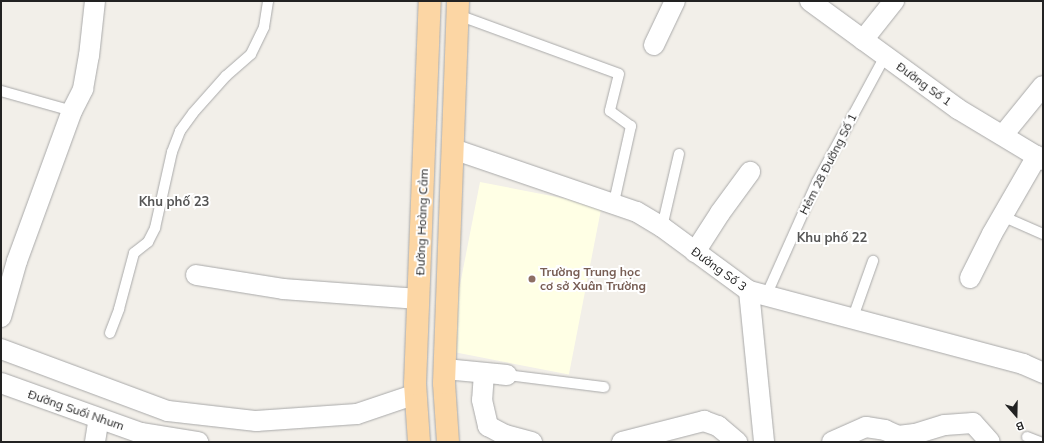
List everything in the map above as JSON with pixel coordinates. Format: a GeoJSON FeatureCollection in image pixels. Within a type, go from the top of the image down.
{"type":"FeatureCollection","features":[{"type":"Feature","properties":{"kind":"main road","name":"Đường Hoàng Cầm"},"geometry":{"type":"LineString","coordinates":[[419,442],[416,394],[430,1]]}},
{"type":"Feature","properties":{"kind":"main road"},"geometry":{"type":"LineString","coordinates":[[448,442],[444,383],[458,8]]}},
{"type":"Feature","properties":{"kind":"street"},"geometry":{"type":"LineString","coordinates":[[1,317],[17,261],[72,111],[83,89],[89,56],[95,1]]}},
{"type":"Feature","properties":{"kind":"street"},"geometry":{"type":"LineString","coordinates":[[654,45],[675,1]]}},
{"type":"Feature","properties":{"kind":"street","name":"Đường Số 1"},"geometry":{"type":"LineString","coordinates":[[810,1],[958,109],[1040,158]]}},
{"type":"Feature","properties":{"kind":"street"},"geometry":{"type":"LineString","coordinates":[[863,40],[894,1]]}},
{"type":"Feature","properties":{"kind":"street"},"geometry":{"type":"LineString","coordinates":[[1003,135],[1043,86]]}},
{"type":"Feature","properties":{"kind":"street","name":"Đường Số 3"},"geometry":{"type":"LineString","coordinates":[[453,149],[614,202],[638,212],[662,227],[694,252],[758,294],[1023,364],[1043,373]]}},
{"type":"Feature","properties":{"kind":"street"},"geometry":{"type":"LineString","coordinates":[[970,278],[1002,216],[1040,158]]}},
{"type":"Feature","properties":{"kind":"street"},"geometry":{"type":"LineString","coordinates":[[694,252],[750,172]]}},
{"type":"Feature","properties":{"kind":"street"},"geometry":{"type":"LineString","coordinates":[[196,275],[283,289],[419,299]]}},
{"type":"Feature","properties":{"kind":"street"},"geometry":{"type":"LineString","coordinates":[[758,294],[764,442]]}},
{"type":"Feature","properties":{"kind":"street"},"geometry":{"type":"LineString","coordinates":[[1,349],[168,411],[256,421],[357,414],[416,394]]}},
{"type":"Feature","properties":{"kind":"street"},"geometry":{"type":"LineString","coordinates":[[445,369],[506,375]]}},
{"type":"Feature","properties":{"kind":"street"},"geometry":{"type":"LineString","coordinates":[[484,373],[482,400],[488,426],[505,435],[532,442]]}},
{"type":"Feature","properties":{"kind":"street","name":"Đường Suối Nhum"},"geometry":{"type":"LineString","coordinates":[[1,383],[140,433],[198,442]]}},
{"type":"Feature","properties":{"kind":"street"},"geometry":{"type":"LineString","coordinates":[[95,442],[99,418]]}},
{"type":"Feature","properties":{"kind":"street"},"geometry":{"type":"LineString","coordinates":[[622,442],[704,421],[718,426],[737,442]]}},
{"type":"Feature","properties":{"kind":"street"},"geometry":{"type":"LineString","coordinates":[[832,442],[866,427],[885,430],[898,436],[915,434],[945,425],[972,423],[990,442]]}},
{"type":"Feature","properties":{"kind":"lane"},"geometry":{"type":"LineString","coordinates":[[110,333],[119,309],[134,253],[148,242],[155,228],[172,152],[180,131],[226,76],[250,54],[264,27],[268,1]]}},
{"type":"Feature","properties":{"kind":"lane"},"geometry":{"type":"LineString","coordinates":[[458,8],[619,74],[610,111],[631,126],[614,202]]}},
{"type":"Feature","properties":{"kind":"lane","name":"Hẻm 28 Đường Số 1"},"geometry":{"type":"LineString","coordinates":[[758,294],[885,56]]}},
{"type":"Feature","properties":{"kind":"lane"},"geometry":{"type":"LineString","coordinates":[[1,90],[72,111]]}},
{"type":"Feature","properties":{"kind":"lane"},"geometry":{"type":"LineString","coordinates":[[662,227],[679,154]]}},
{"type":"Feature","properties":{"kind":"lane"},"geometry":{"type":"LineString","coordinates":[[1002,216],[1043,234]]}},
{"type":"Feature","properties":{"kind":"lane"},"geometry":{"type":"LineString","coordinates":[[852,320],[873,261]]}},
{"type":"Feature","properties":{"kind":"lane"},"geometry":{"type":"LineString","coordinates":[[506,375],[604,387]]}},
{"type":"Feature","properties":{"kind":"lane"},"geometry":{"type":"LineString","coordinates":[[1027,437],[1040,442]]}},
{"type":"Feature","properties":{"kind":"shaded area","name":"Trường Trung học cơ sở Xuân Trường"},"geometry":{"type":"Polygon","coordinates":[[[480,182],[602,206],[569,375],[447,351],[480,182]]]}},
{"type":"Feature","properties":{"kind":"place","name":"Trường Trung học cơ sở Xuân Trường"},"geometry":{"type":"Point","coordinates":[532,279]}},
{"type":"Feature","properties":{"kind":"district","name":"Khu phố 23"},"geometry":{"type":"Point","coordinates":[174,201]}},
{"type":"Feature","properties":{"kind":"district","name":"Khu phố 22"},"geometry":{"type":"Point","coordinates":[832,237]}}]}
